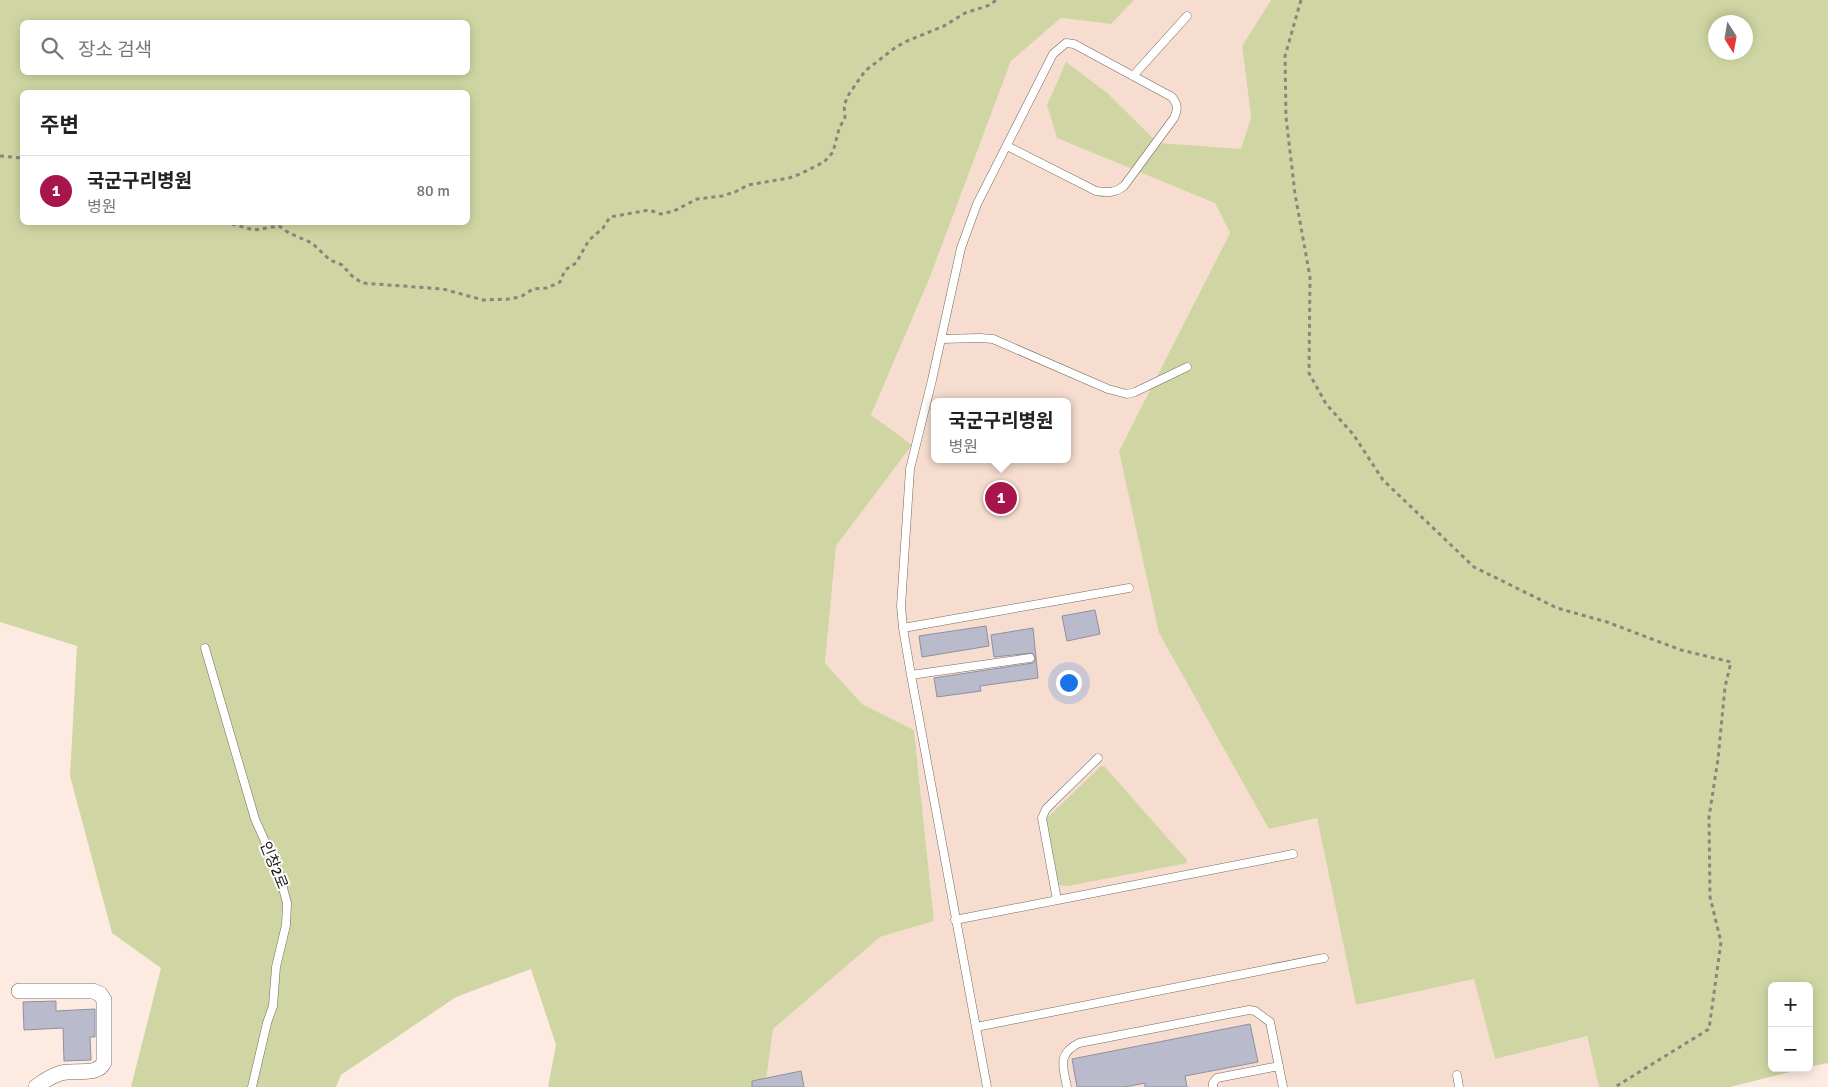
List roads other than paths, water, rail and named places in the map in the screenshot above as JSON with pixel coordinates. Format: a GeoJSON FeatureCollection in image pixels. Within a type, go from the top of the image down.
{"type":"FeatureCollection","features":[{"type":"Feature","properties":{"kind":"street"},"geometry":{"type":"LineString","coordinates":[[19,991],[93,990],[100,994],[104,1000],[104,1062],[102,1066],[94,1071],[61,1073],[36,1087]]}},
{"type":"Feature","properties":{"kind":"lane"},"geometry":{"type":"LineString","coordinates":[[1133,76],[1188,16]]}},
{"type":"Feature","properties":{"kind":"lane"},"geometry":{"type":"LineString","coordinates":[[987,1087],[903,628],[901,606],[910,469],[966,231],[977,204],[1053,54],[1066,43],[1074,44],[1172,97],[1177,103],[1178,110],[1174,118],[1124,186],[1117,191],[1107,193],[1096,191],[1007,146]]}},
{"type":"Feature","properties":{"kind":"lane"},"geometry":{"type":"LineString","coordinates":[[941,339],[993,339],[1108,389],[1126,394],[1135,392],[1187,366]]}},
{"type":"Feature","properties":{"kind":"lane"},"geometry":{"type":"LineString","coordinates":[[903,628],[1129,588]]}},
{"type":"Feature","properties":{"kind":"lane","name":"인창2로"},"geometry":{"type":"LineString","coordinates":[[205,648],[255,819],[279,873],[287,903],[286,925],[276,967],[273,1006],[267,1023],[252,1087]]}},
{"type":"Feature","properties":{"kind":"lane"},"geometry":{"type":"LineString","coordinates":[[911,675],[1030,658]]}},
{"type":"Feature","properties":{"kind":"lane"},"geometry":{"type":"LineString","coordinates":[[1057,900],[1042,822],[1044,813],[1098,758]]}},
{"type":"Feature","properties":{"kind":"lane"},"geometry":{"type":"LineString","coordinates":[[955,920],[1293,854]]}},
{"type":"Feature","properties":{"kind":"lane"},"geometry":{"type":"LineString","coordinates":[[976,1027],[1324,958]]}},
{"type":"Feature","properties":{"kind":"lane"},"geometry":{"type":"LineString","coordinates":[[1067,1087],[1063,1058],[1068,1050],[1079,1043],[1249,1010],[1255,1011],[1270,1022],[1283,1087]]}},
{"type":"Feature","properties":{"kind":"lane"},"geometry":{"type":"LineString","coordinates":[[1213,1087],[1213,1083],[1217,1078],[1279,1066]]}},
{"type":"Feature","properties":{"kind":"lane"},"geometry":{"type":"LineString","coordinates":[[1457,1075],[1460,1087]]}},
{"type":"Feature","properties":{"kind":"place","name":"국군구리병원"},"geometry":{"type":"Point","coordinates":[1001,498]}}]}
